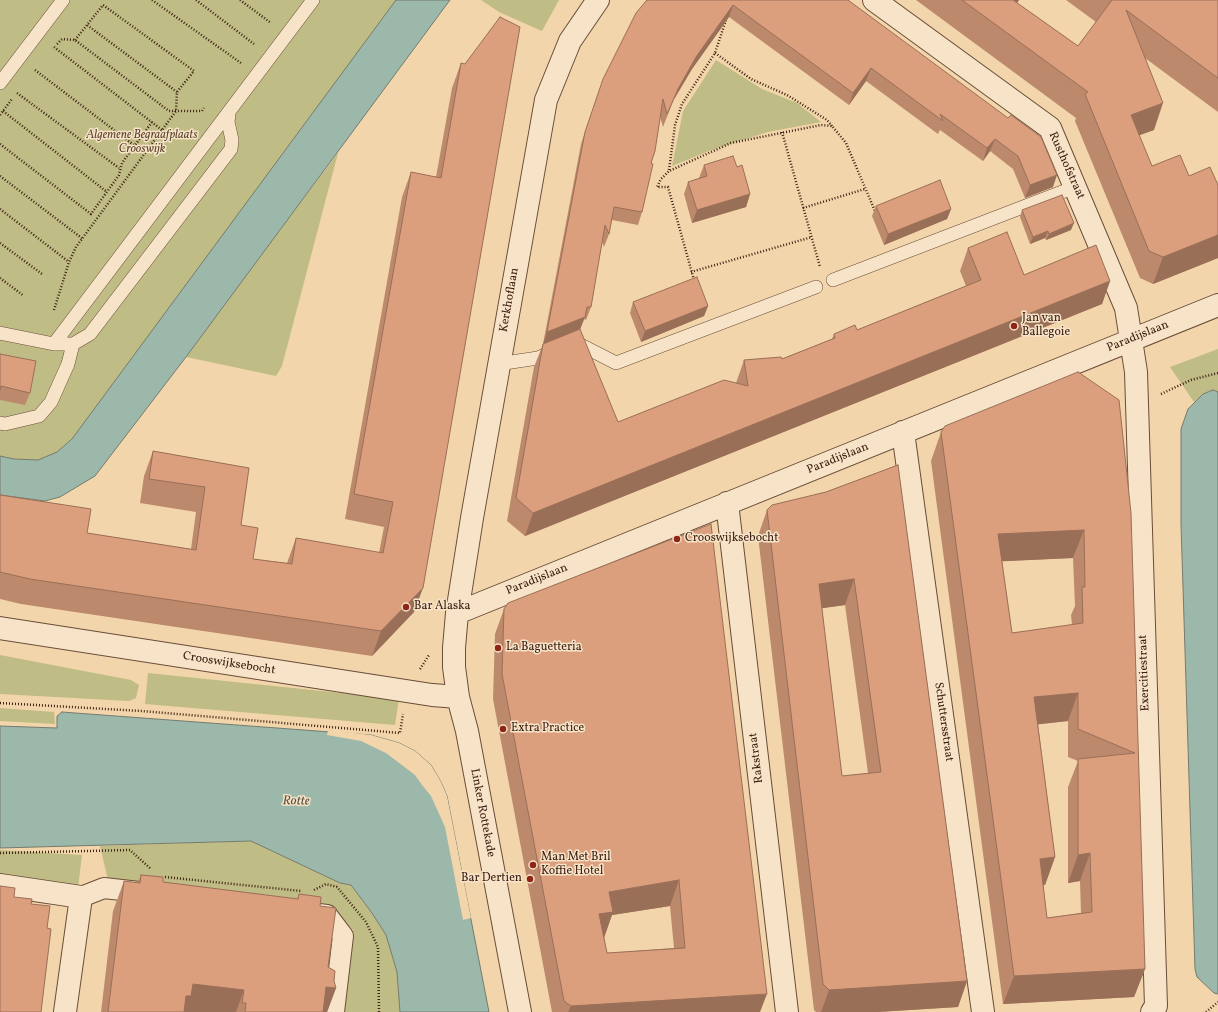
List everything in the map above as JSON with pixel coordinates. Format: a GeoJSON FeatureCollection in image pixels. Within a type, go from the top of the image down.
{"type":"FeatureCollection","features":[{"type":"Feature","properties":{"kind":"street","name":"Kerkhoflaan"},"geometry":{"type":"LineString","coordinates":[[457,613],[498,364],[546,100],[570,41],[598,0]]}},
{"type":"Feature","properties":{"kind":"street","name":"Rusthofstraat"},"geometry":{"type":"LineString","coordinates":[[874,0],[1050,128],[1126,308],[1132,339]]}},
{"type":"Feature","properties":{"kind":"street","name":"Paradijslaan"},"geometry":{"type":"LineString","coordinates":[[457,613],[1218,305]]}},
{"type":"Feature","properties":{"kind":"street","name":"Exercitiestraat"},"geometry":{"type":"LineString","coordinates":[[1132,339],[1137,400],[1158,1010]]}},
{"type":"Feature","properties":{"kind":"street","name":"Schuttersstraat"},"geometry":{"type":"LineString","coordinates":[[903,432],[983,1012]]}},
{"type":"Feature","properties":{"kind":"street","name":"Rakstraat"},"geometry":{"type":"LineString","coordinates":[[727,503],[787,1012]]}},
{"type":"Feature","properties":{"kind":"street","name":"Linker Rottekade"},"geometry":{"type":"LineString","coordinates":[[457,613],[454,654],[458,697],[467,731],[520,1012]]}},
{"type":"Feature","properties":{"kind":"street","name":"Crooswijksebocht"},"geometry":{"type":"LineString","coordinates":[[0,628],[406,691],[458,697]]}},
{"type":"Feature","properties":{"kind":"street"},"geometry":{"type":"LineString","coordinates":[[0,885],[81,897],[104,888],[165,896]]}},
{"type":"Feature","properties":{"kind":"street"},"geometry":{"type":"LineString","coordinates":[[65,1012],[81,897]]}},
{"type":"Feature","properties":{"kind":"street"},"geometry":{"type":"LineString","coordinates":[[289,910],[327,915],[343,936],[334,1012]]}},
{"type":"Feature","properties":{"kind":"lane"},"geometry":{"type":"LineString","coordinates":[[0,83],[63,0]]}},
{"type":"Feature","properties":{"kind":"lane"},"geometry":{"type":"LineString","coordinates":[[54,344],[229,114],[313,0]]}},
{"type":"Feature","properties":{"kind":"lane"},"geometry":{"type":"LineString","coordinates":[[0,333],[54,344],[73,344],[90,334],[231,149],[232,140],[228,122],[229,114]]}},
{"type":"Feature","properties":{"kind":"lane"},"geometry":{"type":"LineString","coordinates":[[832,280],[1075,187]]}},
{"type":"Feature","properties":{"kind":"lane"},"geometry":{"type":"LineString","coordinates":[[498,364],[538,358],[575,342],[616,363],[816,287]]}},
{"type":"Feature","properties":{"kind":"lane"},"geometry":{"type":"LineString","coordinates":[[0,423],[5,424],[39,416],[52,402],[68,364],[73,344]]}},
{"type":"Feature","properties":{"kind":"path"},"geometry":{"type":"LineString","coordinates":[[152,0],[241,63]]}},
{"type":"Feature","properties":{"kind":"path"},"geometry":{"type":"LineString","coordinates":[[196,0],[255,45]]}},
{"type":"Feature","properties":{"kind":"path"},"geometry":{"type":"LineString","coordinates":[[240,0],[271,23]]}},
{"type":"Feature","properties":{"kind":"path"},"geometry":{"type":"LineString","coordinates":[[40,342],[53,312],[69,262],[76,247],[176,111],[177,92],[194,71],[103,5],[75,40]]}},
{"type":"Feature","properties":{"kind":"path"},"geometry":{"type":"LineString","coordinates":[[267,29],[275,18]]}},
{"type":"Feature","properties":{"kind":"path"},"geometry":{"type":"LineString","coordinates":[[669,171],[675,125],[682,104],[715,53],[726,18]]}},
{"type":"Feature","properties":{"kind":"path"},"geometry":{"type":"LineString","coordinates":[[87,25],[177,92]]}},
{"type":"Feature","properties":{"kind":"path"},"geometry":{"type":"LineString","coordinates":[[51,50],[62,39],[75,40],[169,111],[202,111],[207,106]]}},
{"type":"Feature","properties":{"kind":"path"},"geometry":{"type":"LineString","coordinates":[[250,51],[259,39]]}},
{"type":"Feature","properties":{"kind":"path"},"geometry":{"type":"LineString","coordinates":[[54,47],[162,130]]}},
{"type":"Feature","properties":{"kind":"path"},"geometry":{"type":"LineString","coordinates":[[715,53],[751,79],[787,95],[827,120],[846,143],[875,211],[882,208]]}},
{"type":"Feature","properties":{"kind":"path"},"geometry":{"type":"LineString","coordinates":[[238,68],[246,57]]}},
{"type":"Feature","properties":{"kind":"path"},"geometry":{"type":"LineString","coordinates":[[30,76],[39,65]]}},
{"type":"Feature","properties":{"kind":"path"},"geometry":{"type":"LineString","coordinates":[[34,70],[135,146]]}},
{"type":"Feature","properties":{"kind":"path"},"geometry":{"type":"LineString","coordinates":[[0,115],[22,87]]}},
{"type":"Feature","properties":{"kind":"path"},"geometry":{"type":"LineString","coordinates":[[17,93],[120,168]]}},
{"type":"Feature","properties":{"kind":"path"},"geometry":{"type":"LineString","coordinates":[[2,111],[107,192]]}},
{"type":"Feature","properties":{"kind":"path"},"geometry":{"type":"LineString","coordinates":[[0,144],[91,214],[120,175],[120,168],[152,122]]}},
{"type":"Feature","properties":{"kind":"path"},"geometry":{"type":"LineString","coordinates":[[696,286],[668,187],[658,187],[661,179],[669,171],[731,143],[821,125],[832,126]]}},
{"type":"Feature","properties":{"kind":"path"},"geometry":{"type":"LineString","coordinates":[[782,132],[822,271]]}},
{"type":"Feature","properties":{"kind":"path"},"geometry":{"type":"LineString","coordinates":[[0,176],[83,239]]}},
{"type":"Feature","properties":{"kind":"path"},"geometry":{"type":"LineString","coordinates":[[803,208],[865,189]]}},
{"type":"Feature","properties":{"kind":"path"},"geometry":{"type":"LineString","coordinates":[[0,209],[69,262]]}},
{"type":"Feature","properties":{"kind":"path"},"geometry":{"type":"LineString","coordinates":[[691,272],[812,237]]}},
{"type":"Feature","properties":{"kind":"path"},"geometry":{"type":"LineString","coordinates":[[0,243],[42,274]]}},
{"type":"Feature","properties":{"kind":"path"},"geometry":{"type":"LineString","coordinates":[[0,278],[24,296]]}},
{"type":"Feature","properties":{"kind":"path"},"geometry":{"type":"LineString","coordinates":[[1137,400],[1160,395],[1190,380],[1218,373]]}},
{"type":"Feature","properties":{"kind":"path"},"geometry":{"type":"LineString","coordinates":[[0,703],[142,711],[400,733],[406,691],[432,652]]}},
{"type":"Feature","properties":{"kind":"path"},"geometry":{"type":"LineString","coordinates":[[0,853],[130,850],[153,871]]}},
{"type":"Feature","properties":{"kind":"path"},"geometry":{"type":"LineString","coordinates":[[159,877],[302,891]]}},
{"type":"Feature","properties":{"kind":"path"},"geometry":{"type":"LineString","coordinates":[[310,892],[326,884],[337,887],[366,922],[378,947],[378,1012]]}},
{"type":"Feature","properties":{"kind":"path"},"geometry":{"type":"LineString","coordinates":[[1206,1012],[1217,1003]]}},
{"type":"Feature","properties":{"kind":"green space","name":"Algemene Begraafplaats Crooswijk"},"geometry":{"type":"Polygon","coordinates":[[[0,0],[426,0],[85,457],[0,478],[0,0]]]}},
{"type":"Feature","properties":{"kind":"green space"},"geometry":{"type":"Polygon","coordinates":[[[481,0],[559,0],[542,31],[499,12],[481,0]]]}},
{"type":"Feature","properties":{"kind":"green space"},"geometry":{"type":"Polygon","coordinates":[[[716,60],[762,89],[797,103],[821,122],[768,132],[714,149],[672,166],[683,111],[716,60]]]}},
{"type":"Feature","properties":{"kind":"green space"},"geometry":{"type":"Polygon","coordinates":[[[338,153],[282,366],[276,376],[186,357],[257,260],[338,153]]]}},
{"type":"Feature","properties":{"kind":"green space"},"geometry":{"type":"Polygon","coordinates":[[[1218,349],[1218,392],[1213,390],[1203,394],[1194,402],[1170,367],[1218,349]]]}},
{"type":"Feature","properties":{"kind":"green space"},"geometry":{"type":"Polygon","coordinates":[[[0,655],[131,680],[139,685],[136,698],[129,701],[0,694],[0,655]]]}},
{"type":"Feature","properties":{"kind":"green space"},"geometry":{"type":"Polygon","coordinates":[[[148,673],[399,699],[395,725],[145,704],[148,673]]]}},
{"type":"Feature","properties":{"kind":"green space"},"geometry":{"type":"Polygon","coordinates":[[[0,708],[54,712],[55,724],[0,721],[0,708]]]}},
{"type":"Feature","properties":{"kind":"green space"},"geometry":{"type":"Polygon","coordinates":[[[251,841],[340,883],[351,885],[386,935],[397,972],[400,1012],[342,1012],[353,930],[333,907],[108,880],[100,846],[251,841]]]}},
{"type":"Feature","properties":{"kind":"green space"},"geometry":{"type":"Polygon","coordinates":[[[0,850],[82,855],[78,888],[0,879],[0,850]]]}},
{"type":"Feature","properties":{"kind":"water"},"geometry":{"type":"Polygon","coordinates":[[[396,0],[450,0],[186,357],[95,476],[60,497],[45,501],[0,495],[0,456],[14,459],[38,460],[57,452],[72,439],[396,0]]]}},
{"type":"Feature","properties":{"kind":"water"},"geometry":{"type":"Polygon","coordinates":[[[1213,390],[1218,392],[1218,994],[1214,993],[1197,977],[1195,969],[1181,524],[1181,429],[1188,409],[1203,394],[1213,390]]]}},
{"type":"Feature","properties":{"kind":"water","name":"Rotte"},"geometry":{"type":"Polygon","coordinates":[[[62,712],[371,735],[399,743],[415,751],[431,765],[447,796],[489,1012],[400,1012],[397,972],[386,935],[351,885],[340,883],[251,841],[0,848],[0,726],[57,728],[57,716],[62,712]]]}},
{"type":"Feature","properties":{"kind":"pier"},"geometry":{"type":"Polygon","coordinates":[[[328,730],[371,735],[399,743],[415,751],[431,765],[447,796],[471,918],[463,920],[445,827],[431,796],[415,775],[386,753],[361,741],[327,735],[328,730]]]}},
{"type":"Feature","properties":{"kind":"building"},"geometry":{"type":"Polygon","coordinates":[[[647,0],[848,0],[1008,118],[1011,115],[1041,137],[1057,175],[1030,185],[1018,156],[995,139],[987,148],[940,114],[943,121],[871,68],[853,93],[733,5],[696,57],[678,89],[667,114],[663,99],[655,151],[651,163],[653,164],[642,212],[614,207],[609,234],[605,225],[591,307],[587,307],[585,317],[547,332],[585,132],[603,79],[636,13],[647,0]]]}},
{"type":"Feature","properties":{"kind":"building"},"geometry":{"type":"Polygon","coordinates":[[[962,0],[1013,0],[1078,46],[1112,0],[1218,0],[1218,78],[1126,10],[1163,103],[1131,115],[1152,166],[1180,155],[1189,176],[1210,167],[1218,185],[1218,235],[1163,257],[1149,251],[1085,94],[1088,92],[962,0]]]}},
{"type":"Feature","properties":{"kind":"building"},"geometry":{"type":"Polygon","coordinates":[[[500,17],[520,27],[423,588],[381,631],[30,579],[0,572],[0,495],[91,509],[87,533],[196,550],[205,487],[149,479],[153,451],[249,468],[241,525],[258,528],[253,559],[292,564],[296,538],[383,553],[393,502],[354,494],[411,172],[441,178],[461,63],[465,64],[500,17]]]}},
{"type":"Feature","properties":{"kind":"building"},"geometry":{"type":"Polygon","coordinates":[[[733,156],[737,167],[742,165],[750,194],[697,210],[688,182],[707,176],[704,165],[733,156]]]}},
{"type":"Feature","properties":{"kind":"building"},"geometry":{"type":"Polygon","coordinates":[[[940,180],[951,209],[888,234],[876,206],[940,180]]]}},
{"type":"Feature","properties":{"kind":"building"},"geometry":{"type":"Polygon","coordinates":[[[1062,195],[1074,223],[1049,234],[1048,231],[1033,237],[1022,210],[1062,195]]]}},
{"type":"Feature","properties":{"kind":"building"},"geometry":{"type":"Polygon","coordinates":[[[1007,232],[1024,275],[1096,245],[1110,281],[533,513],[516,498],[543,344],[580,329],[618,422],[724,380],[748,386],[744,360],[781,357],[782,359],[835,338],[834,334],[855,325],[857,330],[981,280],[968,248],[1007,232]]]}},
{"type":"Feature","properties":{"kind":"building"},"geometry":{"type":"Polygon","coordinates":[[[697,277],[708,306],[645,331],[633,302],[697,277]]]}},
{"type":"Feature","properties":{"kind":"building"},"geometry":{"type":"Polygon","coordinates":[[[0,354],[36,361],[30,393],[1,386],[0,390],[0,354]]]}},
{"type":"Feature","properties":{"kind":"building"},"geometry":{"type":"Polygon","coordinates":[[[1078,372],[1119,400],[1131,513],[1145,969],[1014,976],[941,432],[945,426],[1078,372]],[[1084,530],[998,534],[1012,633],[1083,623],[1082,587],[1085,587],[1084,530]],[[1078,693],[1034,697],[1055,857],[1040,859],[1047,918],[1092,912],[1090,853],[1078,855],[1078,759],[1135,753],[1078,729],[1078,693]]]}},
{"type":"Feature","properties":{"kind":"building"},"geometry":{"type":"Polygon","coordinates":[[[898,465],[967,981],[829,990],[823,984],[767,510],[772,505],[826,492],[898,465]],[[854,579],[819,584],[842,776],[881,772],[854,579]]]}},
{"type":"Feature","properties":{"kind":"building"},"geometry":{"type":"Polygon","coordinates":[[[711,524],[767,994],[571,1006],[564,1001],[502,674],[504,609],[508,603],[711,524]],[[679,880],[609,892],[613,912],[599,914],[607,953],[685,948],[679,880]]]}},
{"type":"Feature","properties":{"kind":"building"},"geometry":{"type":"Polygon","coordinates":[[[141,875],[163,877],[163,882],[298,899],[299,894],[321,897],[320,906],[336,908],[328,967],[335,971],[334,981],[336,988],[326,987],[323,1012],[245,1012],[246,1003],[242,1003],[244,990],[193,984],[191,996],[186,996],[184,1012],[108,1012],[124,881],[140,883],[141,875]]]}},
{"type":"Feature","properties":{"kind":"building"},"geometry":{"type":"Polygon","coordinates":[[[0,886],[15,888],[14,897],[32,899],[31,904],[50,906],[47,928],[51,929],[41,1012],[0,1012],[0,886]]]}},
{"type":"Feature","properties":{"kind":"place","name":"Jan van Ballegoie"},"geometry":{"type":"Point","coordinates":[1014,326]}},
{"type":"Feature","properties":{"kind":"place","name":"Crooswijksebocht"},"geometry":{"type":"Point","coordinates":[677,539]}},
{"type":"Feature","properties":{"kind":"place","name":"Bar Alaska"},"geometry":{"type":"Point","coordinates":[406,607]}},
{"type":"Feature","properties":{"kind":"place","name":"La Baguetteria"},"geometry":{"type":"Point","coordinates":[498,648]}},
{"type":"Feature","properties":{"kind":"place","name":"Extra Practice"},"geometry":{"type":"Point","coordinates":[503,729]}},
{"type":"Feature","properties":{"kind":"place","name":"Man Met Bril Koffie Hotel"},"geometry":{"type":"Point","coordinates":[533,865]}},
{"type":"Feature","properties":{"kind":"place","name":"Bar Dertien"},"geometry":{"type":"Point","coordinates":[530,879]}}]}
